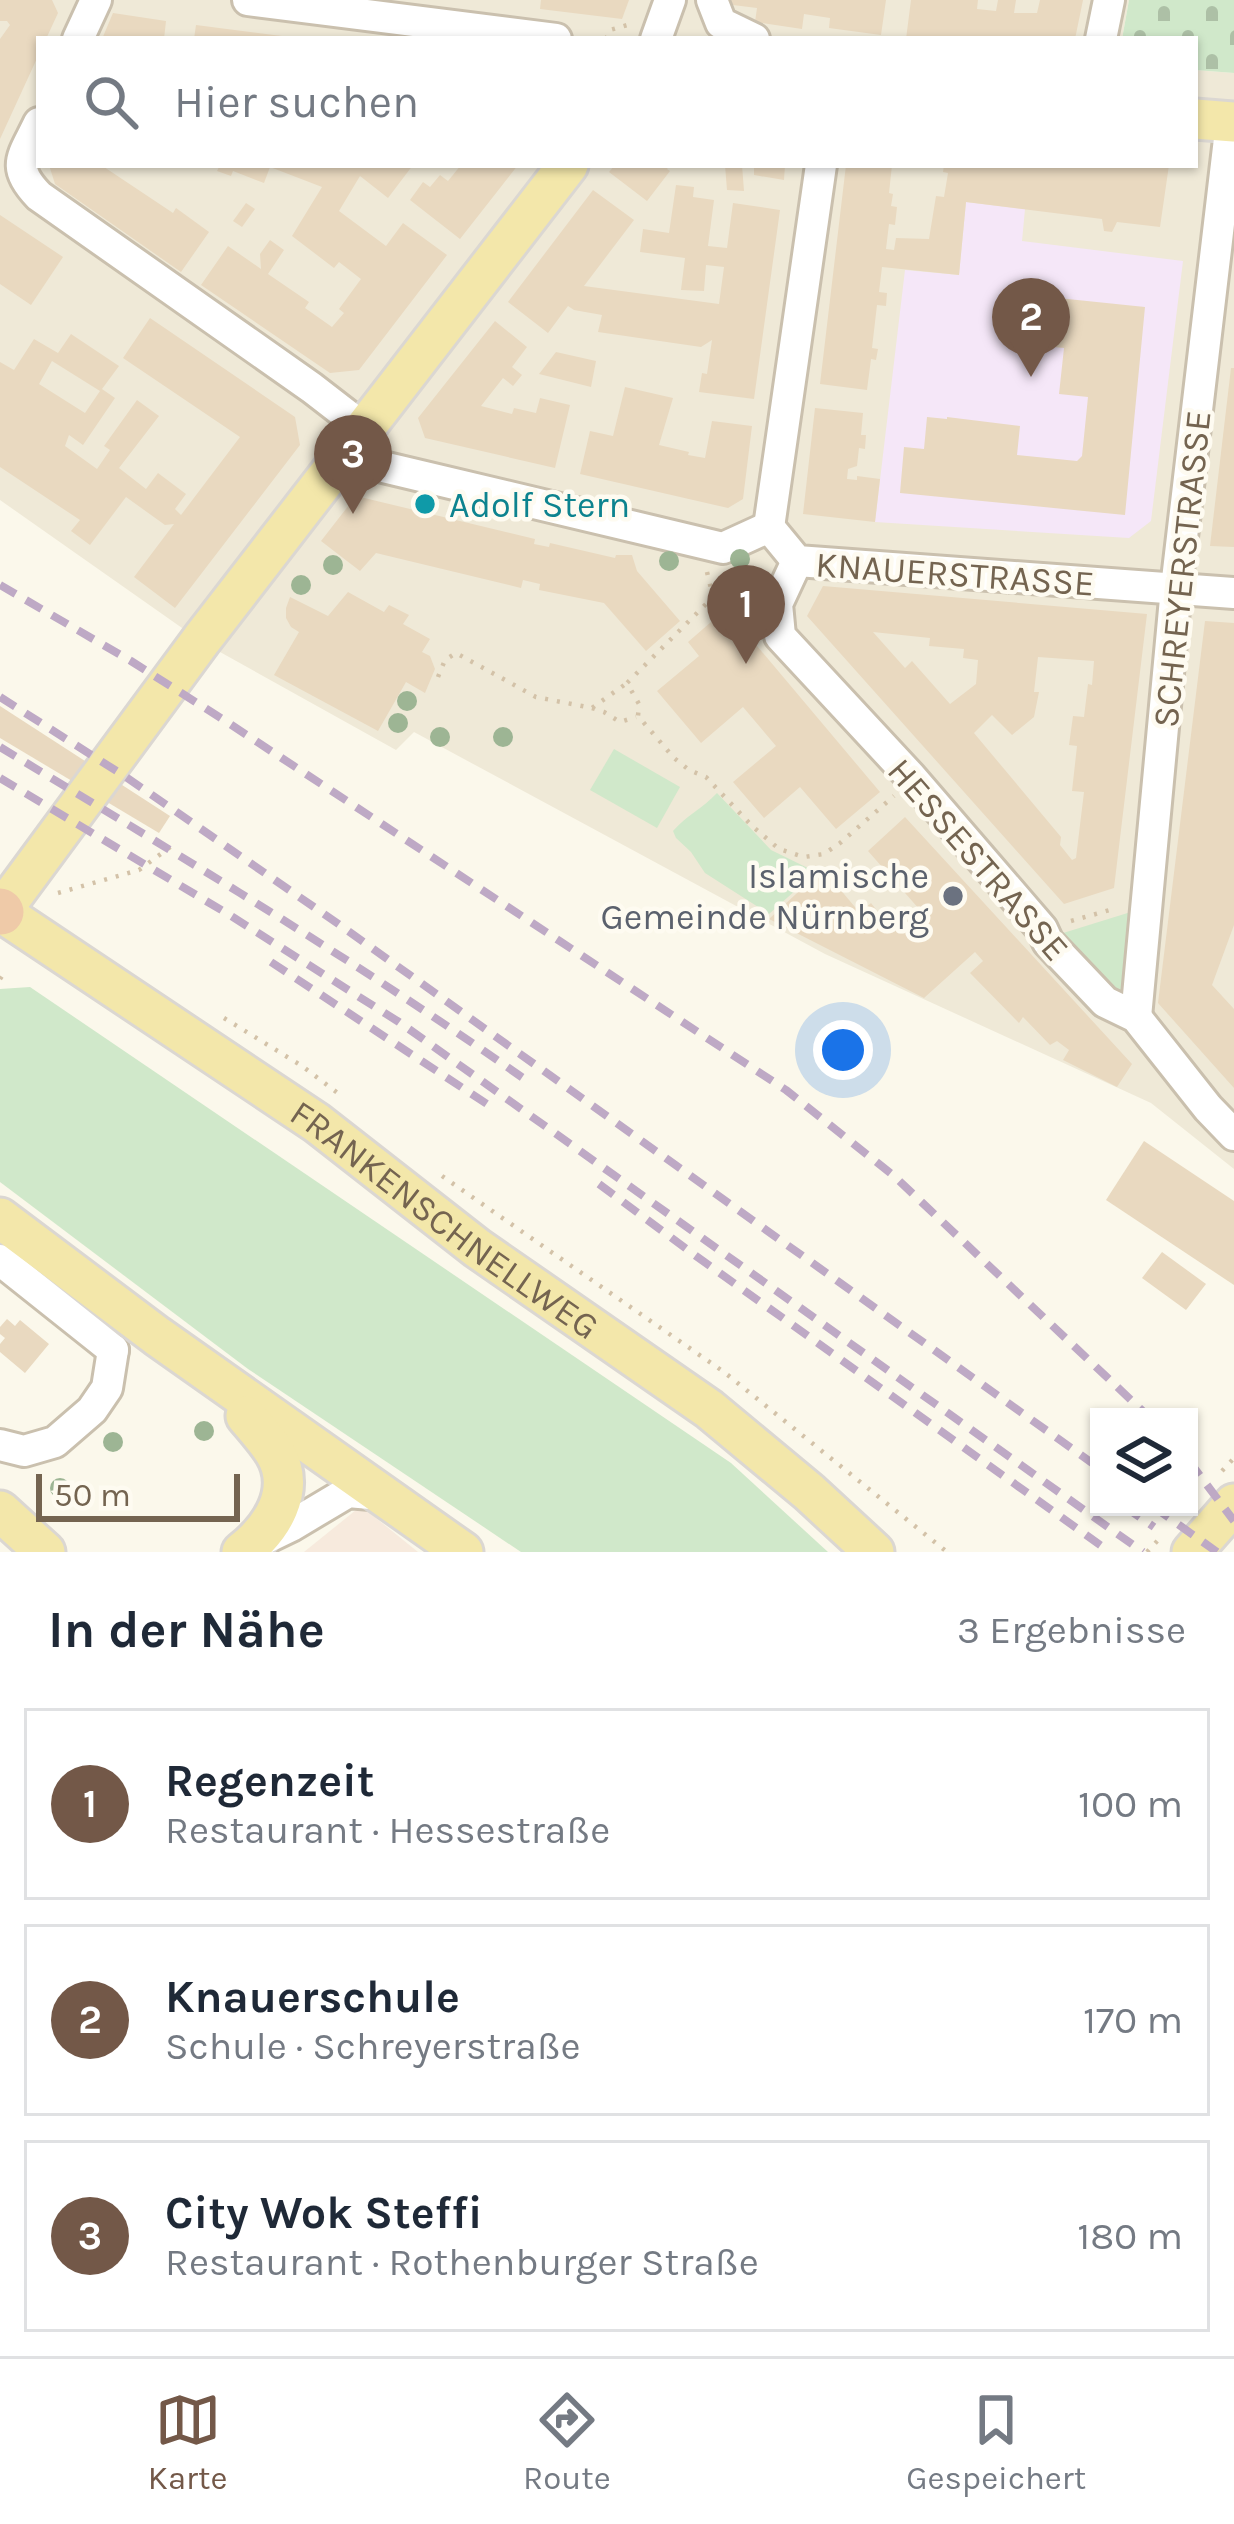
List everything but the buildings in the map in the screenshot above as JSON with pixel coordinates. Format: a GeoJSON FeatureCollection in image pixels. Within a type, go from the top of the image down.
{"type":"FeatureCollection","features":[{"type":"Feature","properties":{"kind":"main road"},"geometry":{"type":"LineString","coordinates":[[0,912],[202,639],[566,168]]}},
{"type":"Feature","properties":{"kind":"main road","name":"FRANKENSCHNELLWEG"},"geometry":{"type":"LineString","coordinates":[[0,912],[317,1123],[477,1248],[709,1409],[874,1552]]}},
{"type":"Feature","properties":{"kind":"main road"},"geometry":{"type":"LineString","coordinates":[[0,1218],[157,1336],[463,1552]]}},
{"type":"Feature","properties":{"kind":"main road"},"geometry":{"type":"LineString","coordinates":[[212,1375],[282,1467],[281,1502],[247,1548]]}},
{"type":"Feature","properties":{"kind":"main road"},"geometry":{"type":"LineString","coordinates":[[1192,1552],[1234,1504]]}},
{"type":"Feature","properties":{"kind":"main road"},"geometry":{"type":"LineString","coordinates":[[0,1511],[45,1552]]}},
{"type":"Feature","properties":{"kind":"street"},"geometry":{"type":"LineString","coordinates":[[79,36],[96,0]]}},
{"type":"Feature","properties":{"kind":"street"},"geometry":{"type":"LineString","coordinates":[[248,0],[532,36]]}},
{"type":"Feature","properties":{"kind":"street"},"geometry":{"type":"LineString","coordinates":[[657,36],[670,0]]}},
{"type":"Feature","properties":{"kind":"street"},"geometry":{"type":"LineString","coordinates":[[712,0],[721,22],[748,36]]}},
{"type":"Feature","properties":{"kind":"street"},"geometry":{"type":"LineString","coordinates":[[1102,36],[1109,0]]}},
{"type":"Feature","properties":{"kind":"street","name":"SCHREYERSTRASSE"},"geometry":{"type":"LineString","coordinates":[[1136,1017],[1220,121]]}},
{"type":"Feature","properties":{"kind":"street","name":"KNAUERSTRASSE"},"geometry":{"type":"LineString","coordinates":[[36,130],[21,168],[23,179],[39,196],[312,388],[383,467],[723,548],[770,527],[797,561],[1234,593]]}},
{"type":"Feature","properties":{"kind":"street"},"geometry":{"type":"LineString","coordinates":[[770,527],[820,168]]}},
{"type":"Feature","properties":{"kind":"street","name":"HESSESTRASSE"},"geometry":{"type":"LineString","coordinates":[[797,561],[778,604],[780,636],[910,777],[1042,929],[1048,942],[1105,1002],[1136,1017],[1234,1135]]}},
{"type":"Feature","properties":{"kind":"street"},"geometry":{"type":"LineString","coordinates":[[0,1260],[113,1350]]}},
{"type":"Feature","properties":{"kind":"street"},"geometry":{"type":"LineString","coordinates":[[113,1350],[157,1336]]}},
{"type":"Feature","properties":{"kind":"street"},"geometry":{"type":"LineString","coordinates":[[0,1445],[25,1450],[55,1442],[92,1410],[107,1388],[113,1350]]}},
{"type":"Feature","properties":{"kind":"street"},"geometry":{"type":"LineString","coordinates":[[247,1548],[348,1492],[382,1495]]}},
{"type":"Feature","properties":{"kind":"path"},"geometry":{"type":"LineString","coordinates":[[592,709],[627,683],[713,597],[700,543]]}},
{"type":"Feature","properties":{"kind":"path"},"geometry":{"type":"LineString","coordinates":[[438,677],[445,660],[456,653],[536,697],[604,712],[620,722],[638,716]]}},
{"type":"Feature","properties":{"kind":"path"},"geometry":{"type":"LineString","coordinates":[[627,683],[639,704],[638,716],[674,758],[706,777],[779,849],[804,857],[824,854],[890,801],[910,777]]}},
{"type":"Feature","properties":{"kind":"path"},"geometry":{"type":"LineString","coordinates":[[55,893],[139,870],[173,845]]}},
{"type":"Feature","properties":{"kind":"path"},"geometry":{"type":"LineString","coordinates":[[1042,929],[1148,899]]}},
{"type":"Feature","properties":{"kind":"path"},"geometry":{"type":"LineString","coordinates":[[223,1017],[302,1066],[353,1106]]}},
{"type":"Feature","properties":{"kind":"path"},"geometry":{"type":"LineString","coordinates":[[440,1174],[724,1372],[947,1552]]}},
{"type":"Feature","properties":{"kind":"shaded area"},"geometry":{"type":"Polygon","coordinates":[[[0,0],[1129,0],[1123,36],[36,36],[36,168],[1198,168],[1198,70],[1234,73],[1234,1169],[1151,1103],[825,954],[414,732],[396,750],[202,642],[0,500],[0,0]]]}},
{"type":"Feature","properties":{"kind":"shaded area"},"geometry":{"type":"Polygon","coordinates":[[[966,202],[1025,209],[1022,241],[1183,261],[1151,521],[1129,538],[875,522],[905,270],[959,275],[966,202]]]}},
{"type":"Feature","properties":{"kind":"shaded area"},"geometry":{"type":"Polygon","coordinates":[[[361,1506],[418,1552],[304,1552],[361,1506]]]}},
{"type":"Feature","properties":{"kind":"green space"},"geometry":{"type":"Polygon","coordinates":[[[1129,0],[1234,0],[1234,73],[1198,70],[1198,36],[1123,36],[1129,0]]]}},
{"type":"Feature","properties":{"kind":"green space"},"geometry":{"type":"Polygon","coordinates":[[[614,749],[680,787],[657,828],[590,790],[614,749]]]}},
{"type":"Feature","properties":{"kind":"green space"},"geometry":{"type":"Polygon","coordinates":[[[717,793],[771,850],[816,872],[769,914],[705,873],[676,838],[673,831],[717,793]]]}},
{"type":"Feature","properties":{"kind":"green space"},"geometry":{"type":"Polygon","coordinates":[[[1134,911],[1129,988],[1123,995],[1110,996],[1060,934],[1134,911]]]}},
{"type":"Feature","properties":{"kind":"green space"},"geometry":{"type":"Polygon","coordinates":[[[30,987],[731,1463],[828,1552],[521,1552],[248,1369],[0,1182],[0,989],[30,987]]]}},
{"type":"Feature","properties":{"kind":"railway"},"geometry":{"type":"LineString","coordinates":[[0,585],[227,722],[786,1090],[894,1176],[1139,1408]]}},
{"type":"Feature","properties":{"kind":"railway"},"geometry":{"type":"LineString","coordinates":[[0,697],[126,777],[337,923],[1090,1462]]}},
{"type":"Feature","properties":{"kind":"railway"},"geometry":{"type":"LineString","coordinates":[[0,747],[329,949],[523,1078]]}},
{"type":"Feature","properties":{"kind":"railway"},"geometry":{"type":"LineString","coordinates":[[0,778],[399,1022],[1143,1552]]}},
{"type":"Feature","properties":{"kind":"railway"},"geometry":{"type":"LineString","coordinates":[[271,962],[487,1104]]}},
{"type":"Feature","properties":{"kind":"railway"},"geometry":{"type":"LineString","coordinates":[[599,1184],[1110,1552]]}},
{"type":"Feature","properties":{"kind":"railway"},"geometry":{"type":"LineString","coordinates":[[1198,1473],[1234,1521]]}},
{"type":"Feature","properties":{"kind":"railway"},"geometry":{"type":"LineString","coordinates":[[1138,1516],[1154,1527]]}},
{"type":"Feature","properties":{"kind":"railway"},"geometry":{"type":"LineString","coordinates":[[1167,1516],[1217,1552]]}},
{"type":"Feature","properties":{"kind":"place","name":"Knauerschule"},"geometry":{"type":"Point","coordinates":[1031,377]}},
{"type":"Feature","properties":{"kind":"place","name":"Adolf Stern"},"geometry":{"type":"Point","coordinates":[425,504]}},
{"type":"Feature","properties":{"kind":"place","name":"City Wok Steffi"},"geometry":{"type":"Point","coordinates":[353,514]}},
{"type":"Feature","properties":{"kind":"place","name":"Regenzeit"},"geometry":{"type":"Point","coordinates":[746,664]}},
{"type":"Feature","properties":{"kind":"place","name":"Islamische Gemeinde Nürnberg"},"geometry":{"type":"Point","coordinates":[953,896]}}]}
